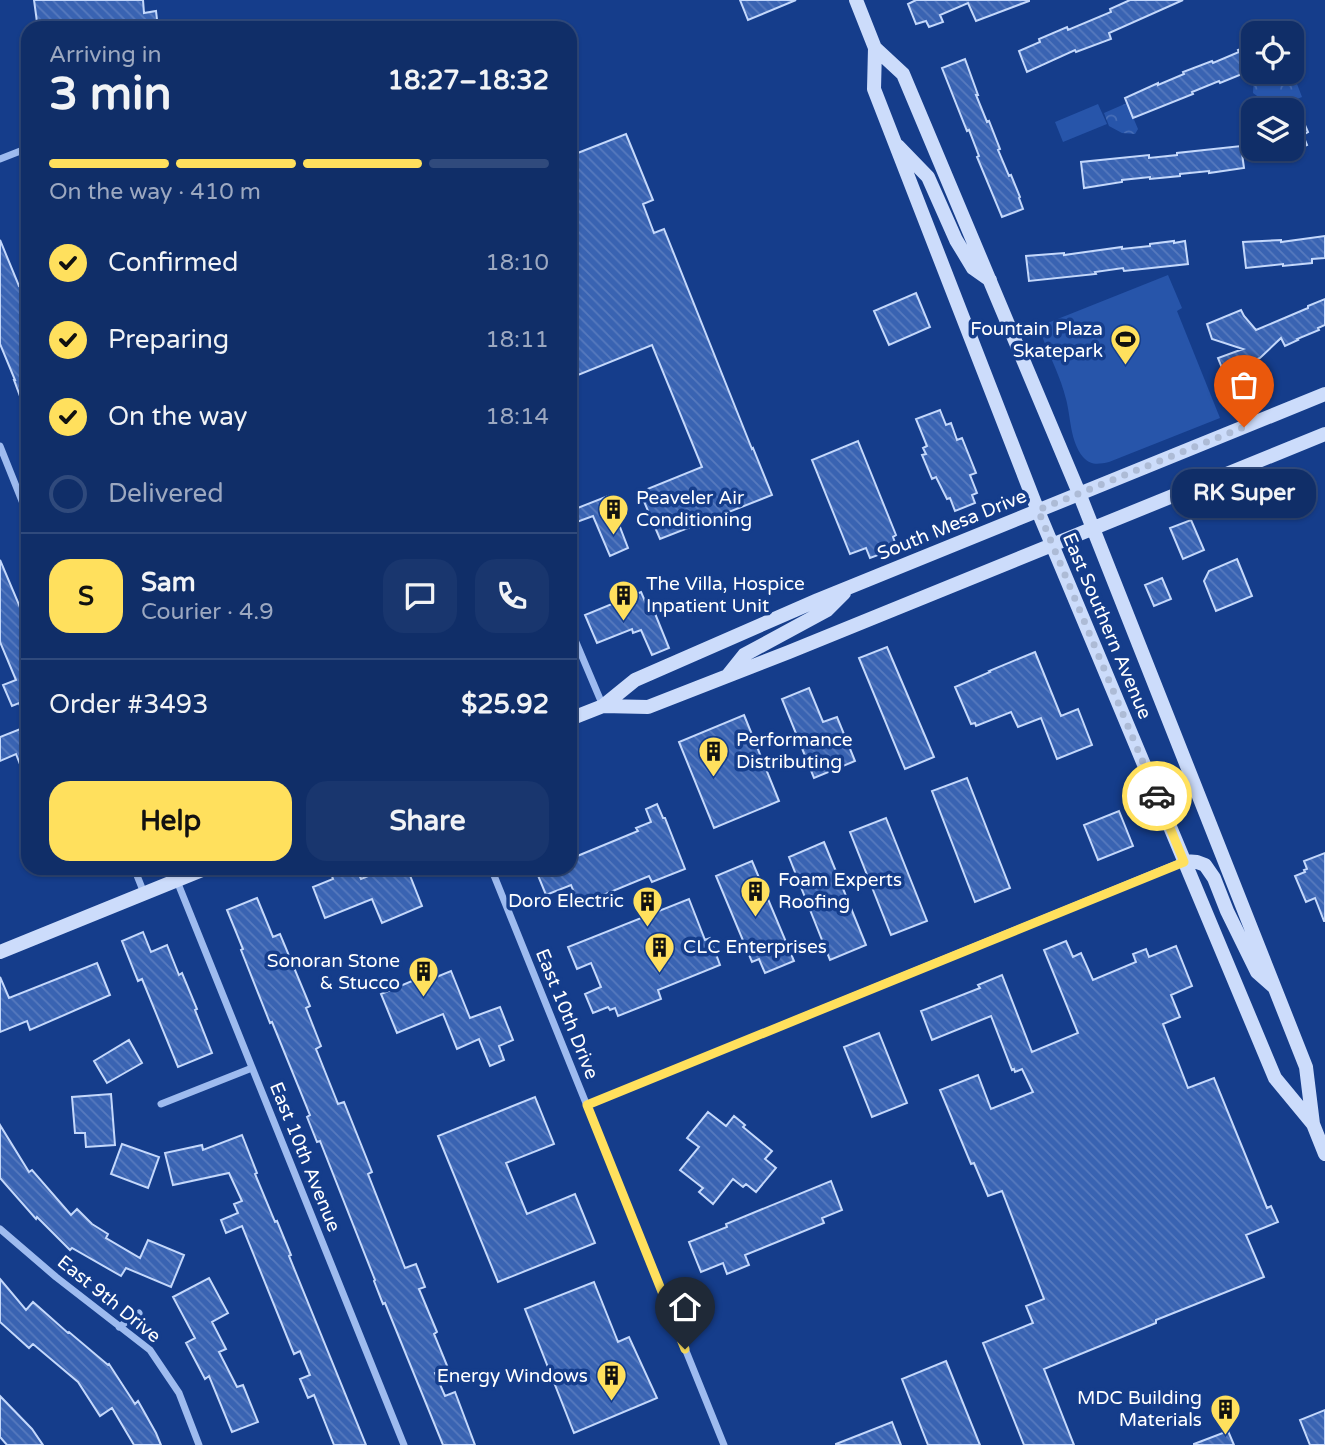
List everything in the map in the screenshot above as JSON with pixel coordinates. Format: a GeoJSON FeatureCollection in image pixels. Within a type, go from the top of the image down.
{"type":"FeatureCollection","features":[{"type":"Feature","properties":{"kind":"main road","name":"East Southern Avenue"},"geometry":{"type":"LineString","coordinates":[[856,0],[875,48],[874,89],[1052,545],[1275,1078],[1313,1124]]}},
{"type":"Feature","properties":{"kind":"main road","name":"East Southern Avenue"},"geometry":{"type":"LineString","coordinates":[[875,48],[903,74],[1079,494],[1306,1067],[1313,1124],[1325,1154]]}},
{"type":"Feature","properties":{"kind":"main road"},"geometry":{"type":"LineString","coordinates":[[896,144],[928,177],[956,240],[974,268],[991,281]]}},
{"type":"Feature","properties":{"kind":"main road","name":"South Mesa Drive"},"geometry":{"type":"LineString","coordinates":[[577,716],[603,706],[635,680],[849,588],[1325,394]]}},
{"type":"Feature","properties":{"kind":"main road","name":"South Mesa Drive"},"geometry":{"type":"LineString","coordinates":[[603,706],[648,707],[1325,434]]}},
{"type":"Feature","properties":{"kind":"main road"},"geometry":{"type":"LineString","coordinates":[[727,676],[744,655],[827,610],[849,588]]}},
{"type":"Feature","properties":{"kind":"main road"},"geometry":{"type":"LineString","coordinates":[[1184,862],[1205,865],[1214,878],[1257,972],[1275,987]]}},
{"type":"Feature","properties":{"kind":"main road"},"geometry":{"type":"LineString","coordinates":[[0,952],[190,875]]}},
{"type":"Feature","properties":{"kind":"street"},"geometry":{"type":"LineString","coordinates":[[0,159],[21,151]]}},
{"type":"Feature","properties":{"kind":"street"},"geometry":{"type":"LineString","coordinates":[[0,446],[21,498]]}},
{"type":"Feature","properties":{"kind":"street"},"geometry":{"type":"LineString","coordinates":[[577,645],[603,706]]}},
{"type":"Feature","properties":{"kind":"street"},"geometry":{"type":"LineString","coordinates":[[587,1105],[1184,862]]}},
{"type":"Feature","properties":{"kind":"street"},"geometry":{"type":"LineString","coordinates":[[137,875],[145,894]]}},
{"type":"Feature","properties":{"kind":"street","name":"East 10th Drive"},"geometry":{"type":"LineString","coordinates":[[494,875],[724,1445]]}},
{"type":"Feature","properties":{"kind":"street","name":"East 10th Avenue"},"geometry":{"type":"LineString","coordinates":[[177,880],[404,1445]]}},
{"type":"Feature","properties":{"kind":"street"},"geometry":{"type":"LineString","coordinates":[[162,1104],[252,1068]]}},
{"type":"Feature","properties":{"kind":"street","name":"East 9th Drive"},"geometry":{"type":"LineString","coordinates":[[0,1229],[56,1277],[150,1350],[179,1393],[200,1445]]}},
{"type":"Feature","properties":{"kind":"street"},"geometry":{"type":"LineString","coordinates":[[119,1327],[139,1313]]}},
{"type":"Feature","properties":{"kind":"green space"},"geometry":{"type":"Polygon","coordinates":[[[1254,84],[1297,84],[1302,97],[1260,98],[1253,93],[1254,84]]]}},
{"type":"Feature","properties":{"kind":"green space"},"geometry":{"type":"Polygon","coordinates":[[[1127,103],[1138,129],[1135,134],[1122,133],[1109,126],[1104,113],[1127,103]]]}},
{"type":"Feature","properties":{"kind":"green space"},"geometry":{"type":"Polygon","coordinates":[[[1098,104],[1107,124],[1063,142],[1055,122],[1098,104]]]}},
{"type":"Feature","properties":{"kind":"green space","name":"Fountain Plaza Skatepark"},"geometry":{"type":"Polygon","coordinates":[[[1168,275],[1182,308],[1177,311],[1220,418],[1109,462],[1089,462],[1076,444],[1061,383],[1042,336],[1035,328],[1168,275]]]}},
{"type":"Feature","properties":{"kind":"building"},"geometry":{"type":"Polygon","coordinates":[[[34,0],[143,0],[144,13],[156,11],[157,21],[37,21],[34,0]]]}},
{"type":"Feature","properties":{"kind":"building"},"geometry":{"type":"Polygon","coordinates":[[[740,0],[796,0],[748,20],[740,0]]]}},
{"type":"Feature","properties":{"kind":"building"},"geometry":{"type":"Polygon","coordinates":[[[916,0],[1029,1],[976,21],[968,3],[940,15],[943,22],[929,27],[926,21],[916,24],[908,4],[916,0]]]}},
{"type":"Feature","properties":{"kind":"building"},"geometry":{"type":"Polygon","coordinates":[[[1130,0],[1183,0],[1109,33],[1111,39],[1076,52],[1075,50],[1027,72],[1019,51],[1067,27],[1068,30],[1111,12],[1110,9],[1130,0]]]}},
{"type":"Feature","properties":{"kind":"building"},"geometry":{"type":"Polygon","coordinates":[[[1241,49],[1241,74],[1220,83],[1219,81],[1133,118],[1125,98],[1184,74],[1183,72],[1239,52],[1241,49]]]}},
{"type":"Feature","properties":{"kind":"building"},"geometry":{"type":"Polygon","coordinates":[[[965,59],[976,95],[987,122],[989,121],[1023,209],[1002,217],[942,68],[965,59]]]}},
{"type":"Feature","properties":{"kind":"building"},"geometry":{"type":"Polygon","coordinates":[[[626,134],[653,200],[643,204],[654,233],[664,229],[772,495],[660,539],[640,492],[702,467],[652,345],[578,375],[577,373],[577,153],[626,134]]]}},
{"type":"Feature","properties":{"kind":"building"},"geometry":{"type":"Polygon","coordinates":[[[1241,146],[1244,168],[1122,180],[1084,188],[1081,162],[1149,155],[1149,158],[1241,146]]]}},
{"type":"Feature","properties":{"kind":"building"},"geometry":{"type":"Polygon","coordinates":[[[1325,236],[1325,258],[1312,259],[1312,263],[1246,268],[1243,242],[1281,242],[1325,236]]]}},
{"type":"Feature","properties":{"kind":"building"},"geometry":{"type":"Polygon","coordinates":[[[0,240],[21,285],[21,399],[0,344],[0,240]]]}},
{"type":"Feature","properties":{"kind":"building"},"geometry":{"type":"Polygon","coordinates":[[[1185,241],[1188,264],[1124,271],[1123,268],[1095,272],[1096,274],[1029,281],[1026,256],[1064,255],[1185,241]]]}},
{"type":"Feature","properties":{"kind":"building"},"geometry":{"type":"Polygon","coordinates":[[[916,293],[930,327],[889,345],[874,311],[916,293]]]}},
{"type":"Feature","properties":{"kind":"building"},"geometry":{"type":"Polygon","coordinates":[[[1325,299],[1325,325],[1318,328],[1319,330],[1285,346],[1281,338],[1260,358],[1238,367],[1222,368],[1218,358],[1243,349],[1212,339],[1207,324],[1241,310],[1256,330],[1325,299]]]}},
{"type":"Feature","properties":{"kind":"building"},"geometry":{"type":"Polygon","coordinates":[[[940,410],[946,425],[951,423],[957,440],[962,438],[976,473],[970,475],[977,493],[972,495],[975,503],[955,511],[936,477],[932,479],[922,455],[926,454],[923,448],[927,446],[916,419],[940,410]]]}},
{"type":"Feature","properties":{"kind":"building"},"geometry":{"type":"Polygon","coordinates":[[[858,441],[896,535],[893,537],[897,548],[870,558],[866,548],[850,554],[812,460],[858,441]]]}},
{"type":"Feature","properties":{"kind":"building","name":"Peaveler Air Conditioning"},"geometry":{"type":"Polygon","coordinates":[[[608,496],[628,548],[610,556],[593,516],[577,522],[577,508],[608,496]]]}},
{"type":"Feature","properties":{"kind":"building"},"geometry":{"type":"Polygon","coordinates":[[[1191,520],[1204,550],[1183,559],[1170,528],[1191,520]]]}},
{"type":"Feature","properties":{"kind":"building"},"geometry":{"type":"Polygon","coordinates":[[[1237,559],[1252,596],[1216,611],[1204,581],[1209,571],[1237,559]]]}},
{"type":"Feature","properties":{"kind":"building"},"geometry":{"type":"Polygon","coordinates":[[[0,560],[21,610],[21,708],[19,703],[12,706],[3,685],[16,680],[0,642],[0,560]]]}},
{"type":"Feature","properties":{"kind":"building"},"geometry":{"type":"Polygon","coordinates":[[[1162,578],[1171,599],[1154,606],[1145,585],[1162,578]]]}},
{"type":"Feature","properties":{"kind":"building","name":"The Villa, Hospice Inpatient Unit"},"geometry":{"type":"Polygon","coordinates":[[[641,592],[650,613],[654,611],[669,648],[652,655],[641,630],[633,633],[632,629],[597,643],[585,615],[641,592]]]}},
{"type":"Feature","properties":{"kind":"building"},"geometry":{"type":"Polygon","coordinates":[[[887,647],[934,757],[905,769],[859,658],[887,647]]]}},
{"type":"Feature","properties":{"kind":"building"},"geometry":{"type":"Polygon","coordinates":[[[1035,652],[1061,716],[1078,709],[1092,745],[1057,759],[1041,718],[1018,727],[1011,712],[976,726],[975,723],[971,724],[955,687],[1035,652]]]}},
{"type":"Feature","properties":{"kind":"building"},"geometry":{"type":"Polygon","coordinates":[[[809,688],[823,722],[837,717],[855,761],[814,778],[782,699],[809,688]]]}},
{"type":"Feature","properties":{"kind":"building"},"geometry":{"type":"Polygon","coordinates":[[[744,715],[779,801],[714,828],[679,742],[744,715]]]}},
{"type":"Feature","properties":{"kind":"building"},"geometry":{"type":"Polygon","coordinates":[[[21,729],[21,767],[16,754],[0,761],[0,737],[21,729]]]}},
{"type":"Feature","properties":{"kind":"building"},"geometry":{"type":"Polygon","coordinates":[[[967,778],[1010,888],[975,902],[932,791],[967,778]]]}},
{"type":"Feature","properties":{"kind":"building"},"geometry":{"type":"Polygon","coordinates":[[[657,804],[685,869],[652,882],[649,876],[579,905],[571,885],[546,895],[538,875],[577,875],[577,856],[638,831],[636,828],[651,822],[646,809],[657,804]]]}},
{"type":"Feature","properties":{"kind":"building"},"geometry":{"type":"Polygon","coordinates":[[[1119,811],[1133,846],[1098,860],[1084,825],[1119,811]]]}},
{"type":"Feature","properties":{"kind":"building"},"geometry":{"type":"Polygon","coordinates":[[[886,818],[927,921],[891,935],[850,832],[886,818]]]}},
{"type":"Feature","properties":{"kind":"building"},"geometry":{"type":"Polygon","coordinates":[[[824,842],[866,945],[830,960],[789,857],[824,842]]]}},
{"type":"Feature","properties":{"kind":"building"},"geometry":{"type":"Polygon","coordinates":[[[1325,853],[1324,921],[1315,898],[1306,902],[1295,876],[1307,869],[1304,861],[1325,853]]]}},
{"type":"Feature","properties":{"kind":"building","name":"Foam Experts Roofing"},"geometry":{"type":"Polygon","coordinates":[[[752,861],[794,961],[765,973],[759,959],[752,962],[716,876],[752,861]]]}},
{"type":"Feature","properties":{"kind":"building"},"geometry":{"type":"Polygon","coordinates":[[[332,875],[359,875],[361,879],[371,875],[410,875],[422,906],[382,923],[372,899],[325,918],[313,887],[333,879],[332,875]]]}},
{"type":"Feature","properties":{"kind":"building"},"geometry":{"type":"Polygon","coordinates":[[[257,898],[273,937],[280,934],[310,1006],[306,1008],[321,1046],[316,1049],[338,1104],[344,1102],[372,1172],[368,1174],[405,1268],[416,1264],[425,1287],[419,1289],[448,1368],[435,1373],[445,1396],[455,1392],[475,1445],[443,1445],[385,1303],[383,1304],[320,1141],[317,1142],[307,1117],[310,1115],[272,1022],[270,1023],[227,910],[257,898]]]}},
{"type":"Feature","properties":{"kind":"building"},"geometry":{"type":"Polygon","coordinates":[[[689,899],[705,940],[710,938],[720,965],[658,990],[661,999],[618,1016],[615,1008],[610,1010],[608,1007],[593,1013],[585,994],[601,987],[591,963],[577,969],[568,947],[689,899]]]}},
{"type":"Feature","properties":{"kind":"building"},"geometry":{"type":"Polygon","coordinates":[[[143,932],[151,952],[167,945],[197,1009],[195,1010],[212,1053],[178,1067],[142,979],[138,981],[122,941],[143,932]]]}},
{"type":"Feature","properties":{"kind":"building"},"geometry":{"type":"Polygon","coordinates":[[[1066,941],[1073,957],[1081,953],[1093,980],[1136,962],[1133,954],[1146,949],[1149,957],[1176,946],[1192,986],[1171,995],[1180,1017],[1163,1024],[1188,1088],[1214,1078],[1267,1208],[1271,1206],[1278,1222],[1246,1235],[1264,1277],[1044,1369],[1074,1445],[1024,1445],[983,1343],[1033,1323],[1026,1306],[1044,1299],[1002,1191],[988,1196],[974,1163],[971,1164],[940,1090],[978,1075],[991,1109],[1033,1092],[1022,1069],[1015,1072],[1012,1070],[991,1016],[932,1040],[921,1011],[980,988],[978,985],[1002,975],[1032,1052],[1078,1033],[1044,950],[1066,941]]]}},
{"type":"Feature","properties":{"kind":"building"},"geometry":{"type":"Polygon","coordinates":[[[97,963],[110,995],[30,1030],[27,1021],[0,1032],[0,977],[9,998],[97,963]]]}},
{"type":"Feature","properties":{"kind":"building"},"geometry":{"type":"Polygon","coordinates":[[[451,971],[470,1018],[500,1007],[513,1040],[499,1046],[504,1060],[490,1066],[479,1039],[457,1049],[443,1014],[397,1033],[381,994],[431,973],[434,978],[451,971]]]}},
{"type":"Feature","properties":{"kind":"building"},"geometry":{"type":"Polygon","coordinates":[[[879,1033],[907,1103],[872,1117],[844,1047],[879,1033]]]}},
{"type":"Feature","properties":{"kind":"building"},"geometry":{"type":"Polygon","coordinates":[[[129,1040],[142,1063],[107,1083],[94,1061],[129,1040]]]}},
{"type":"Feature","properties":{"kind":"building"},"geometry":{"type":"Polygon","coordinates":[[[111,1094],[115,1145],[86,1147],[85,1133],[75,1133],[72,1097],[111,1094]]]}},
{"type":"Feature","properties":{"kind":"building"},"geometry":{"type":"Polygon","coordinates":[[[535,1097],[554,1144],[506,1163],[527,1214],[575,1194],[595,1243],[498,1282],[438,1136],[535,1097]]]}},
{"type":"Feature","properties":{"kind":"building"},"geometry":{"type":"Polygon","coordinates":[[[708,1112],[726,1126],[734,1116],[772,1151],[765,1159],[776,1168],[756,1192],[733,1179],[713,1204],[699,1192],[703,1188],[680,1170],[699,1147],[687,1138],[708,1112]]]}},
{"type":"Feature","properties":{"kind":"building"},"geometry":{"type":"Polygon","coordinates":[[[0,1125],[29,1172],[32,1170],[71,1215],[77,1209],[92,1224],[108,1234],[106,1238],[140,1258],[148,1240],[184,1255],[171,1287],[126,1268],[121,1276],[72,1248],[70,1250],[37,1217],[36,1219],[0,1178],[0,1125]]]}},
{"type":"Feature","properties":{"kind":"building"},"geometry":{"type":"Polygon","coordinates":[[[242,1135],[257,1173],[255,1174],[291,1255],[289,1256],[366,1445],[334,1445],[314,1395],[308,1398],[300,1379],[310,1375],[300,1351],[294,1354],[242,1226],[226,1233],[221,1220],[238,1213],[234,1204],[242,1201],[229,1173],[173,1185],[165,1153],[202,1145],[203,1150],[242,1135]]]}},
{"type":"Feature","properties":{"kind":"building"},"geometry":{"type":"Polygon","coordinates":[[[122,1144],[159,1157],[148,1188],[111,1174],[122,1144]]]}},
{"type":"Feature","properties":{"kind":"building"},"geometry":{"type":"Polygon","coordinates":[[[831,1181],[842,1210],[822,1218],[824,1223],[745,1255],[749,1265],[727,1274],[723,1263],[701,1272],[689,1242],[831,1181]]]}},
{"type":"Feature","properties":{"kind":"building"},"geometry":{"type":"Polygon","coordinates":[[[209,1278],[228,1313],[212,1322],[226,1349],[219,1352],[237,1387],[243,1385],[258,1422],[232,1432],[209,1376],[205,1379],[186,1343],[195,1338],[173,1297],[209,1278]]]}},
{"type":"Feature","properties":{"kind":"building"},"geometry":{"type":"Polygon","coordinates":[[[0,1279],[26,1310],[33,1302],[109,1364],[135,1404],[138,1401],[161,1445],[134,1445],[112,1408],[100,1416],[78,1382],[33,1344],[29,1348],[0,1322],[0,1279]]]}},
{"type":"Feature","properties":{"kind":"building"},"geometry":{"type":"Polygon","coordinates":[[[594,1282],[618,1342],[629,1337],[657,1398],[574,1433],[525,1309],[594,1282]]]}},
{"type":"Feature","properties":{"kind":"building"},"geometry":{"type":"Polygon","coordinates":[[[946,1361],[980,1445],[928,1445],[902,1379],[946,1361]]]}},
{"type":"Feature","properties":{"kind":"building"},"geometry":{"type":"Polygon","coordinates":[[[0,1396],[32,1429],[43,1445],[7,1445],[0,1437],[0,1396]]]}},
{"type":"Feature","properties":{"kind":"building"},"geometry":{"type":"Polygon","coordinates":[[[1325,1410],[1325,1445],[1310,1445],[1300,1420],[1325,1410]]]}},
{"type":"Feature","properties":{"kind":"building"},"geometry":{"type":"Polygon","coordinates":[[[892,1422],[901,1445],[836,1445],[836,1444],[892,1422]]]}},
{"type":"Feature","properties":{"kind":"building","name":"MDC Building Materials"},"geometry":{"type":"Polygon","coordinates":[[[1228,1431],[1234,1445],[1194,1445],[1194,1444],[1228,1431]]]}},
{"type":"Feature","properties":{"kind":"way so far"},"geometry":{"type":"LineString","coordinates":[[1157,796],[1038,510],[1244,427]]}},
{"type":"Feature","properties":{"kind":"place","name":"Fountain Plaza Skatepark"},"geometry":{"type":"Point","coordinates":[1126,367]}},
{"type":"Feature","properties":{"kind":"place","name":"RK Super"},"geometry":{"type":"Point","coordinates":[1244,427]}},
{"type":"Feature","properties":{"kind":"place","name":"Peaveler Air Conditioning"},"geometry":{"type":"Point","coordinates":[613,536]}},
{"type":"Feature","properties":{"kind":"place","name":"The Villa, Hospice Inpatient Unit"},"geometry":{"type":"Point","coordinates":[623,622]}},
{"type":"Feature","properties":{"kind":"place","name":"Performance Distributing"},"geometry":{"type":"Point","coordinates":[713,778]}},
{"type":"Feature","properties":{"kind":"place","name":"Foam Experts Roofing"},"geometry":{"type":"Point","coordinates":[755,918]}},
{"type":"Feature","properties":{"kind":"place","name":"Doro Electric"},"geometry":{"type":"Point","coordinates":[647,928]}},
{"type":"Feature","properties":{"kind":"place","name":"CLC Enterprises"},"geometry":{"type":"Point","coordinates":[660,974]}},
{"type":"Feature","properties":{"kind":"place","name":"Sonoran Stone & Stucco"},"geometry":{"type":"Point","coordinates":[423,999]}},
{"type":"Feature","properties":{"kind":"place","name":"Energy Windows"},"geometry":{"type":"Point","coordinates":[611,1403]}},
{"type":"Feature","properties":{"kind":"place","name":"MDC Building Materials"},"geometry":{"type":"Point","coordinates":[1225,1436]}},
{"type":"Feature","properties":{"kind":"route"},"geometry":{"type":"LineString","coordinates":[[685,1349],[587,1105],[1184,862],[1157,796]]}}]}
